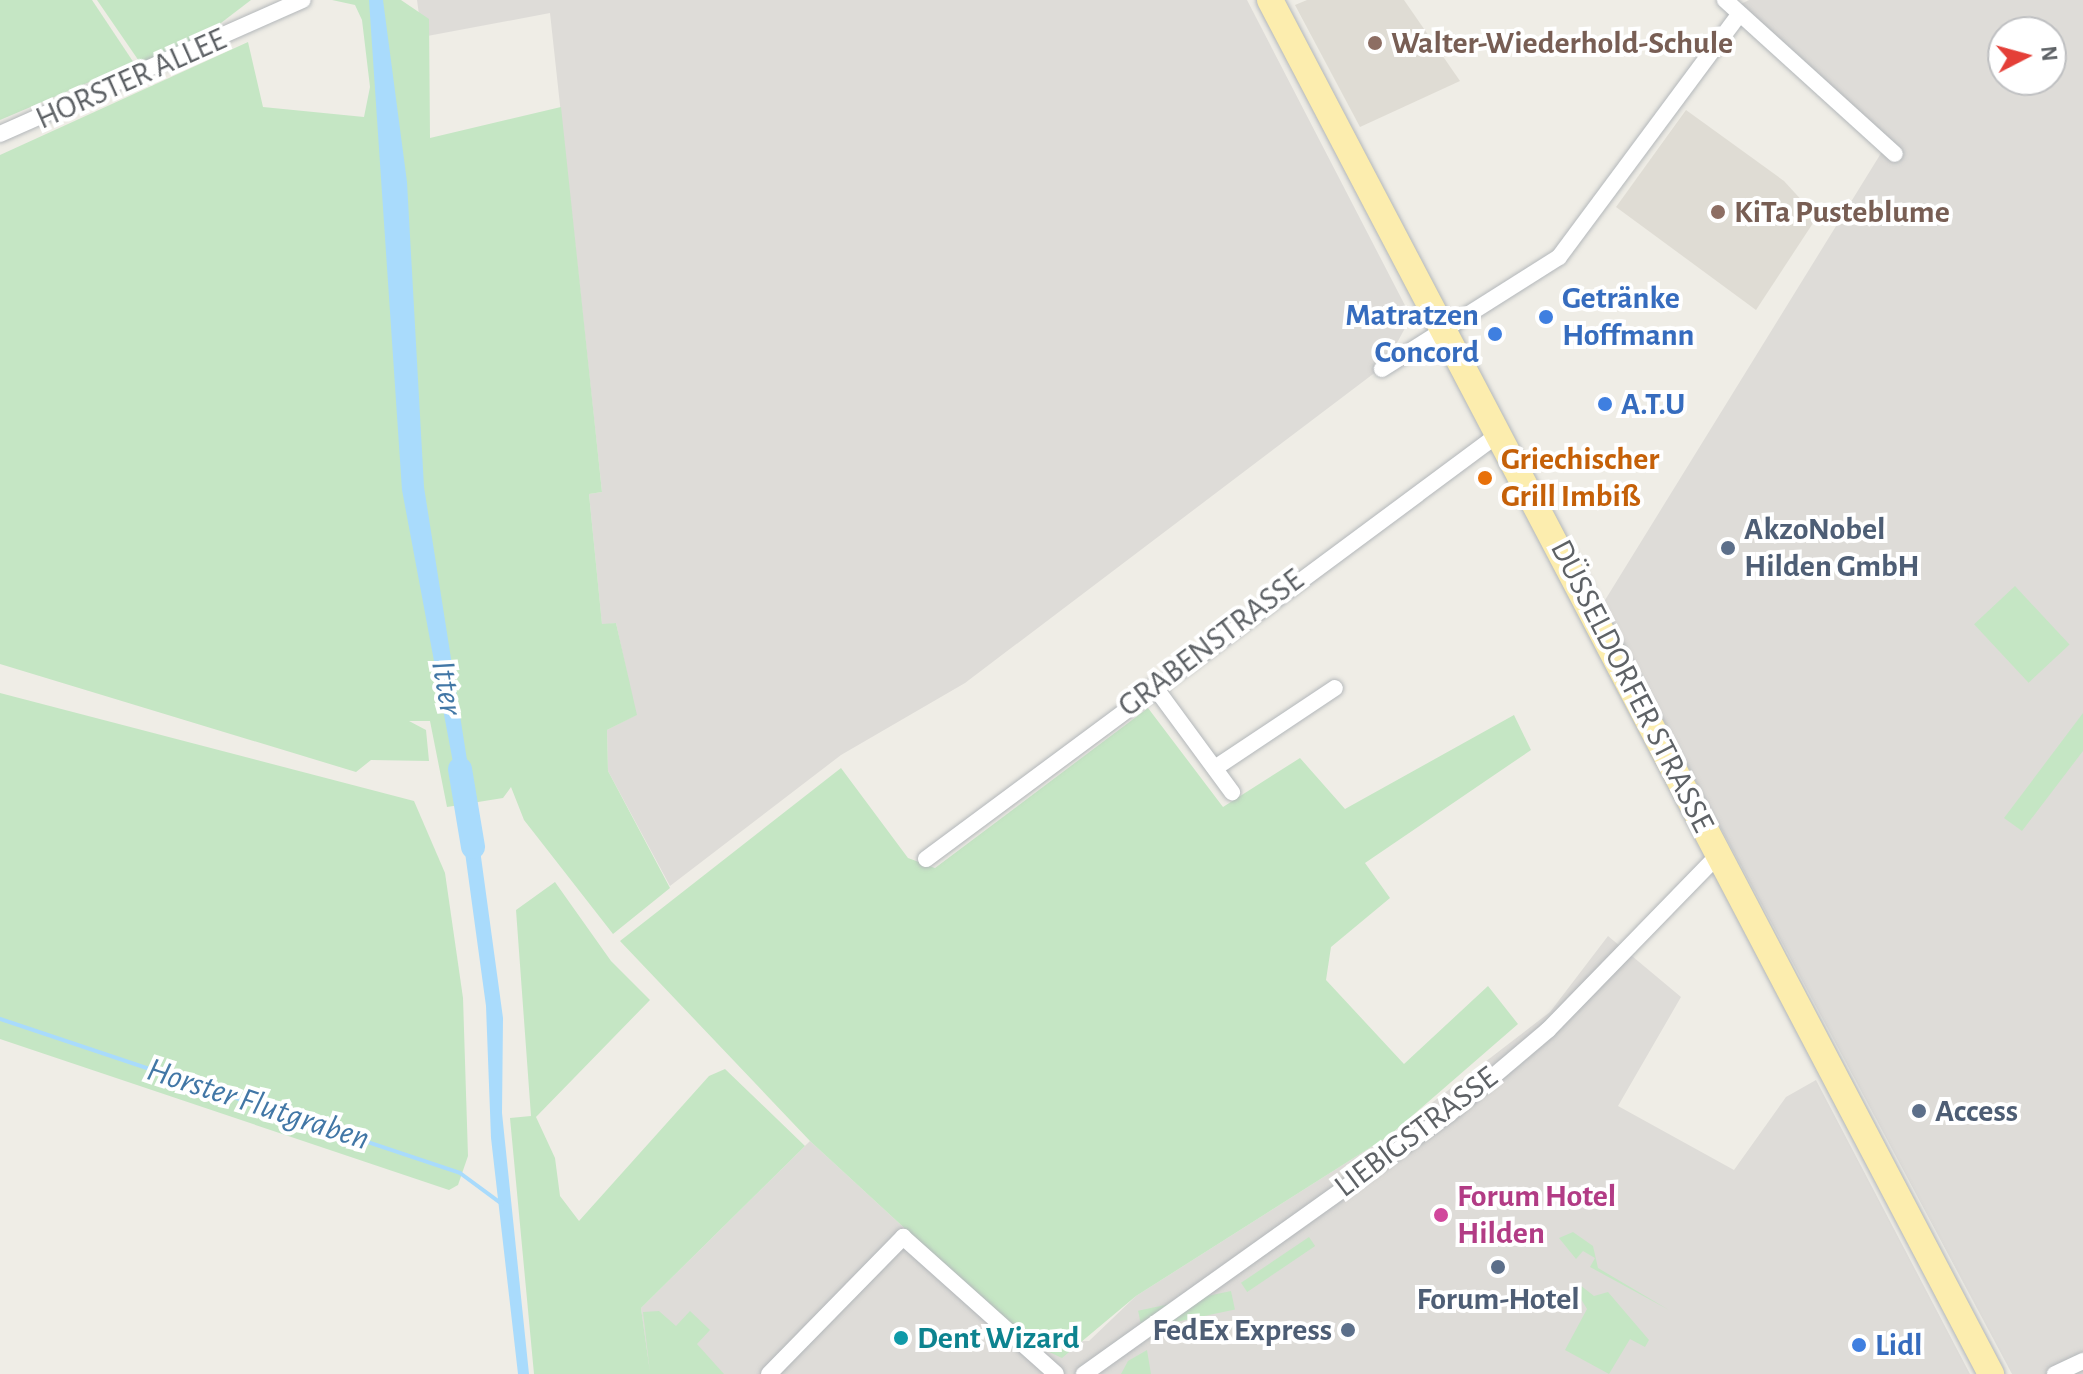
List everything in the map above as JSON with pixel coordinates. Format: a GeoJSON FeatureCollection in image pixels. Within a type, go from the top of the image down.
{"type":"FeatureCollection","features":[{"type":"Feature","properties":{"kind":"main road","name":"DÜSSELDORFER STRASSE"},"geometry":{"type":"LineString","coordinates":[[1270,0],[1500,433],[1991,1374]]}},
{"type":"Feature","properties":{"kind":"street","name":"HORSTER ALLEE"},"geometry":{"type":"LineString","coordinates":[[0,134],[303,0]]}},
{"type":"Feature","properties":{"kind":"street"},"geometry":{"type":"LineString","coordinates":[[1725,0],[1738,16],[1895,154]]}},
{"type":"Feature","properties":{"kind":"street"},"geometry":{"type":"LineString","coordinates":[[1382,369],[1442,327],[1559,257],[1738,16]]}},
{"type":"Feature","properties":{"kind":"street","name":"GRABENSTRASSE"},"geometry":{"type":"LineString","coordinates":[[926,859],[1154,686],[1500,433]]}},
{"type":"Feature","properties":{"kind":"street"},"geometry":{"type":"LineString","coordinates":[[1154,686],[1232,792]]}},
{"type":"Feature","properties":{"kind":"street"},"geometry":{"type":"LineString","coordinates":[[1215,768],[1335,688]]}},
{"type":"Feature","properties":{"kind":"street","name":"LIEBIGSTRASSE"},"geometry":{"type":"LineString","coordinates":[[1084,1374],[1450,1113],[1548,1030],[1718,855]]}},
{"type":"Feature","properties":{"kind":"street"},"geometry":{"type":"LineString","coordinates":[[769,1374],[903,1237],[1056,1374]]}},
{"type":"Feature","properties":{"kind":"street"},"geometry":{"type":"LineString","coordinates":[[2055,1374],[2083,1361]]}},
{"type":"Feature","properties":{"kind":"shaded area"},"geometry":{"type":"Polygon","coordinates":[[[417,0],[1247,0],[1411,317],[1385,365],[965,683],[841,755],[670,886],[608,771],[607,730],[636,715],[616,623],[602,625],[589,494],[602,492],[550,13],[422,37],[417,0]]]}},
{"type":"Feature","properties":{"kind":"shaded area","name":"Walter-Wiederhold-Schule"},"geometry":{"type":"Polygon","coordinates":[[[1307,0],[1404,0],[1460,81],[1360,127],[1295,5],[1307,0]]]}},
{"type":"Feature","properties":{"kind":"shaded area"},"geometry":{"type":"Polygon","coordinates":[[[1749,0],[2083,0],[2083,1374],[2012,1374],[1602,605],[1883,150],[1733,8],[1749,0]]]}},
{"type":"Feature","properties":{"kind":"shaded area","name":"KiTa Pusteblume"},"geometry":{"type":"Polygon","coordinates":[[[1686,110],[1784,181],[1817,217],[1756,310],[1616,207],[1686,110]]]}},
{"type":"Feature","properties":{"kind":"shaded area"},"geometry":{"type":"Polygon","coordinates":[[[1608,936],[1681,997],[1618,1106],[1734,1170],[1786,1097],[1816,1080],[1970,1374],[650,1374],[641,1308],[810,1141],[1028,1342],[1089,1341],[1136,1296],[1390,1135],[1550,1012],[1608,936]]]}},
{"type":"Feature","properties":{"kind":"green space"},"geometry":{"type":"Polygon","coordinates":[[[0,0],[92,0],[134,63],[0,120],[0,0]]]}},
{"type":"Feature","properties":{"kind":"green space"},"geometry":{"type":"Polygon","coordinates":[[[97,0],[251,0],[200,39],[141,64],[97,0]]]}},
{"type":"Feature","properties":{"kind":"green space"},"geometry":{"type":"Polygon","coordinates":[[[332,0],[401,0],[429,19],[430,138],[561,107],[602,492],[589,494],[602,624],[616,623],[637,715],[607,730],[608,771],[670,888],[613,934],[524,820],[511,787],[503,798],[447,807],[430,721],[409,721],[426,730],[429,761],[371,760],[356,772],[0,664],[0,155],[248,42],[263,107],[364,117],[370,87],[362,20],[355,5],[332,0]]]}},
{"type":"Feature","properties":{"kind":"green space"},"geometry":{"type":"Polygon","coordinates":[[[2015,586],[2070,645],[2029,683],[1974,624],[2015,586]]]}},
{"type":"Feature","properties":{"kind":"green space"},"geometry":{"type":"Polygon","coordinates":[[[0,693],[414,801],[445,873],[463,998],[468,1156],[458,1185],[449,1190],[0,1039],[0,693]]]}},
{"type":"Feature","properties":{"kind":"green space"},"geometry":{"type":"Polygon","coordinates":[[[1148,708],[1223,807],[1300,758],[1345,809],[1514,715],[1531,750],[1365,863],[1390,898],[1331,947],[1326,980],[1404,1064],[1488,986],[1518,1024],[1390,1135],[1136,1296],[1062,1358],[1028,1342],[810,1141],[620,941],[841,768],[908,858],[935,868],[1148,708]]]}},
{"type":"Feature","properties":{"kind":"green space"},"geometry":{"type":"Polygon","coordinates":[[[2083,713],[2083,751],[2022,831],[2004,818],[2083,713]]]}},
{"type":"Feature","properties":{"kind":"green space"},"geometry":{"type":"Polygon","coordinates":[[[555,882],[611,961],[650,1000],[536,1117],[555,1158],[560,1196],[579,1221],[709,1076],[725,1069],[805,1146],[641,1308],[650,1372],[643,1312],[659,1311],[676,1326],[690,1311],[710,1330],[697,1344],[724,1374],[534,1374],[510,1118],[531,1116],[516,910],[555,882]]]}},
{"type":"Feature","properties":{"kind":"green space"},"geometry":{"type":"Polygon","coordinates":[[[1573,1232],[1593,1246],[1598,1268],[1669,1310],[1590,1267],[1595,1258],[1583,1251],[1576,1259],[1559,1238],[1573,1232]]]}},
{"type":"Feature","properties":{"kind":"green space"},"geometry":{"type":"Polygon","coordinates":[[[1309,1237],[1315,1246],[1247,1292],[1241,1283],[1309,1237]]]}},
{"type":"Feature","properties":{"kind":"green space"},"geometry":{"type":"Polygon","coordinates":[[[1580,1285],[1594,1296],[1608,1292],[1649,1340],[1645,1347],[1630,1339],[1609,1374],[1565,1350],[1587,1309],[1573,1286],[1580,1285]]]}},
{"type":"Feature","properties":{"kind":"green space"},"geometry":{"type":"Polygon","coordinates":[[[1231,1291],[1235,1310],[1142,1329],[1138,1311],[1231,1291]]]}},
{"type":"Feature","properties":{"kind":"green space"},"geometry":{"type":"Polygon","coordinates":[[[1147,1350],[1151,1374],[1121,1374],[1128,1361],[1147,1350]]]}},
{"type":"Feature","properties":{"kind":"water"},"geometry":{"type":"Polygon","coordinates":[[[369,0],[383,0],[407,182],[424,487],[473,798],[460,800],[402,490],[369,0]]]}},
{"type":"Feature","properties":{"kind":"water"},"geometry":{"type":"Polygon","coordinates":[[[475,813],[503,1018],[502,1113],[529,1374],[518,1374],[491,1138],[486,1006],[460,816],[475,813]]]}},
{"type":"Feature","properties":{"kind":"waterway","name":"Itter"},"geometry":{"type":"LineString","coordinates":[[460,769],[473,847]]}},
{"type":"Feature","properties":{"kind":"waterway","name":"Horster Flutgraben"},"geometry":{"type":"LineString","coordinates":[[0,1019],[460,1173],[502,1204]]}},
{"type":"Feature","properties":{"kind":"place","name":"Walter-Wiederhold-Schule"},"geometry":{"type":"Point","coordinates":[1375,43]}},
{"type":"Feature","properties":{"kind":"place","name":"KiTa Pusteblume"},"geometry":{"type":"Point","coordinates":[1718,212]}},
{"type":"Feature","properties":{"kind":"place","name":"Getränke Hoffmann"},"geometry":{"type":"Point","coordinates":[1546,317]}},
{"type":"Feature","properties":{"kind":"place","name":"Matratzen Concord"},"geometry":{"type":"Point","coordinates":[1495,334]}},
{"type":"Feature","properties":{"kind":"place","name":"A.T.U"},"geometry":{"type":"Point","coordinates":[1605,404]}},
{"type":"Feature","properties":{"kind":"place","name":"Griechischer Grill Imbiß"},"geometry":{"type":"Point","coordinates":[1485,478]}},
{"type":"Feature","properties":{"kind":"place","name":"AkzoNobel Hilden GmbH"},"geometry":{"type":"Point","coordinates":[1728,548]}},
{"type":"Feature","properties":{"kind":"place","name":"Access"},"geometry":{"type":"Point","coordinates":[1919,1111]}},
{"type":"Feature","properties":{"kind":"place","name":"Forum Hotel Hilden"},"geometry":{"type":"Point","coordinates":[1441,1215]}},
{"type":"Feature","properties":{"kind":"place","name":"Forum-Hotel"},"geometry":{"type":"Point","coordinates":[1498,1267]}},
{"type":"Feature","properties":{"kind":"place","name":"FedEx Express"},"geometry":{"type":"Point","coordinates":[1348,1330]}},
{"type":"Feature","properties":{"kind":"place","name":"Dent Wizard"},"geometry":{"type":"Point","coordinates":[901,1338]}},
{"type":"Feature","properties":{"kind":"place","name":"Lidl"},"geometry":{"type":"Point","coordinates":[1859,1345]}}]}
